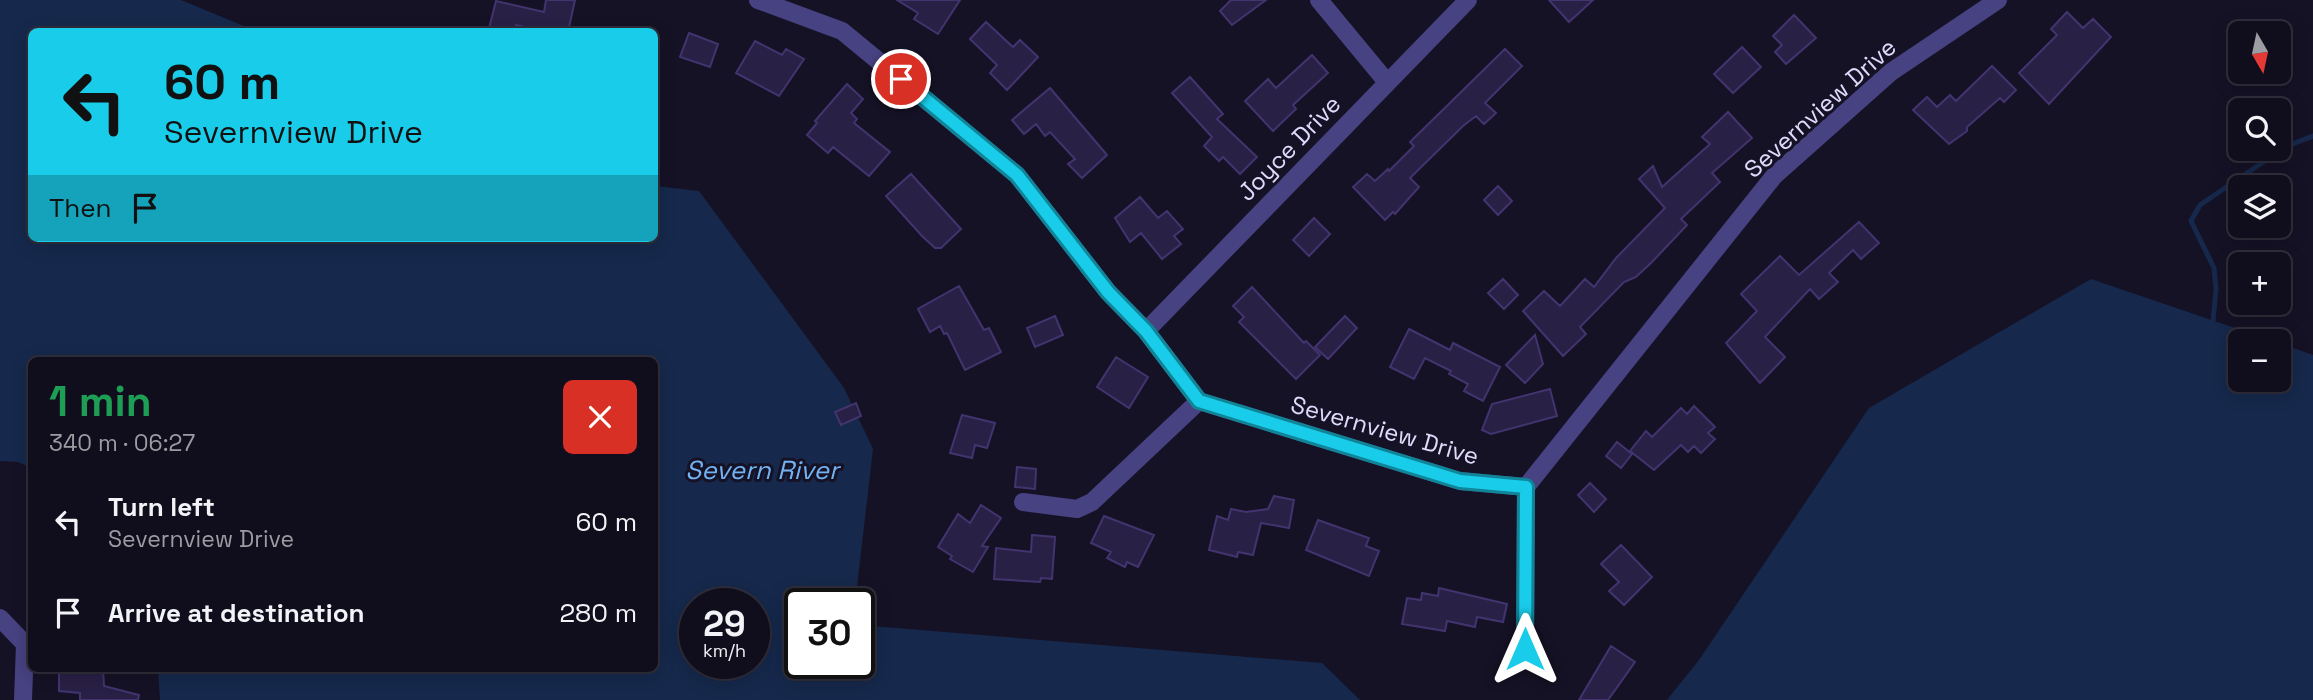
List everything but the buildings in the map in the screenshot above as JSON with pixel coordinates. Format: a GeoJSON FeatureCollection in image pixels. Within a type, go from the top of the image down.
{"type":"FeatureCollection","features":[{"type":"Feature","properties":{"kind":"street"},"geometry":{"type":"LineString","coordinates":[[758,0],[842,31],[1017,175],[1108,292],[1146,331],[1199,401],[1092,502],[1077,509],[1023,502]]}},
{"type":"Feature","properties":{"kind":"street"},"geometry":{"type":"LineString","coordinates":[[1319,0],[1386,81]]}},
{"type":"Feature","properties":{"kind":"street","name":"Joyce Drive"},"geometry":{"type":"LineString","coordinates":[[1146,331],[1386,81],[1468,0]]}},
{"type":"Feature","properties":{"kind":"street","name":"Severnview Drive"},"geometry":{"type":"LineString","coordinates":[[1199,401],[1460,481],[1526,487],[1774,176],[1891,72],[1998,0]]}},
{"type":"Feature","properties":{"kind":"street"},"geometry":{"type":"LineString","coordinates":[[1525,649],[1526,487]]}},
{"type":"Feature","properties":{"kind":"street"},"geometry":{"type":"LineString","coordinates":[[0,618],[25,644],[23,700]]}},
{"type":"Feature","properties":{"kind":"water","name":"Severn River"},"geometry":{"type":"Polygon","coordinates":[[[0,0],[181,0],[249,28],[28,28],[28,242],[658,242],[658,186],[699,191],[844,388],[873,449],[857,588],[784,588],[784,679],[875,679],[875,626],[1322,663],[1360,700],[160,700],[158,672],[658,672],[658,357],[28,357],[28,467],[18,462],[0,461],[0,0]]]}},
{"type":"Feature","properties":{"kind":"water"},"geometry":{"type":"Polygon","coordinates":[[[2091,279],[2238,329],[2228,329],[2228,392],[2291,392],[2291,347],[2313,355],[2313,700],[1667,700],[1699,660],[1869,408],[2091,279]]]}},
{"type":"Feature","properties":{"kind":"waterway"},"geometry":{"type":"LineString","coordinates":[[2213,321],[2216,289],[2214,268],[2191,221],[2200,205],[2287,146],[2313,136]]}},
{"type":"Feature","properties":{"kind":"route"},"geometry":{"type":"LineString","coordinates":[[901,79],[1017,175],[1108,292],[1146,331],[1199,401],[1460,481],[1526,487],[1525,649]]}}]}
